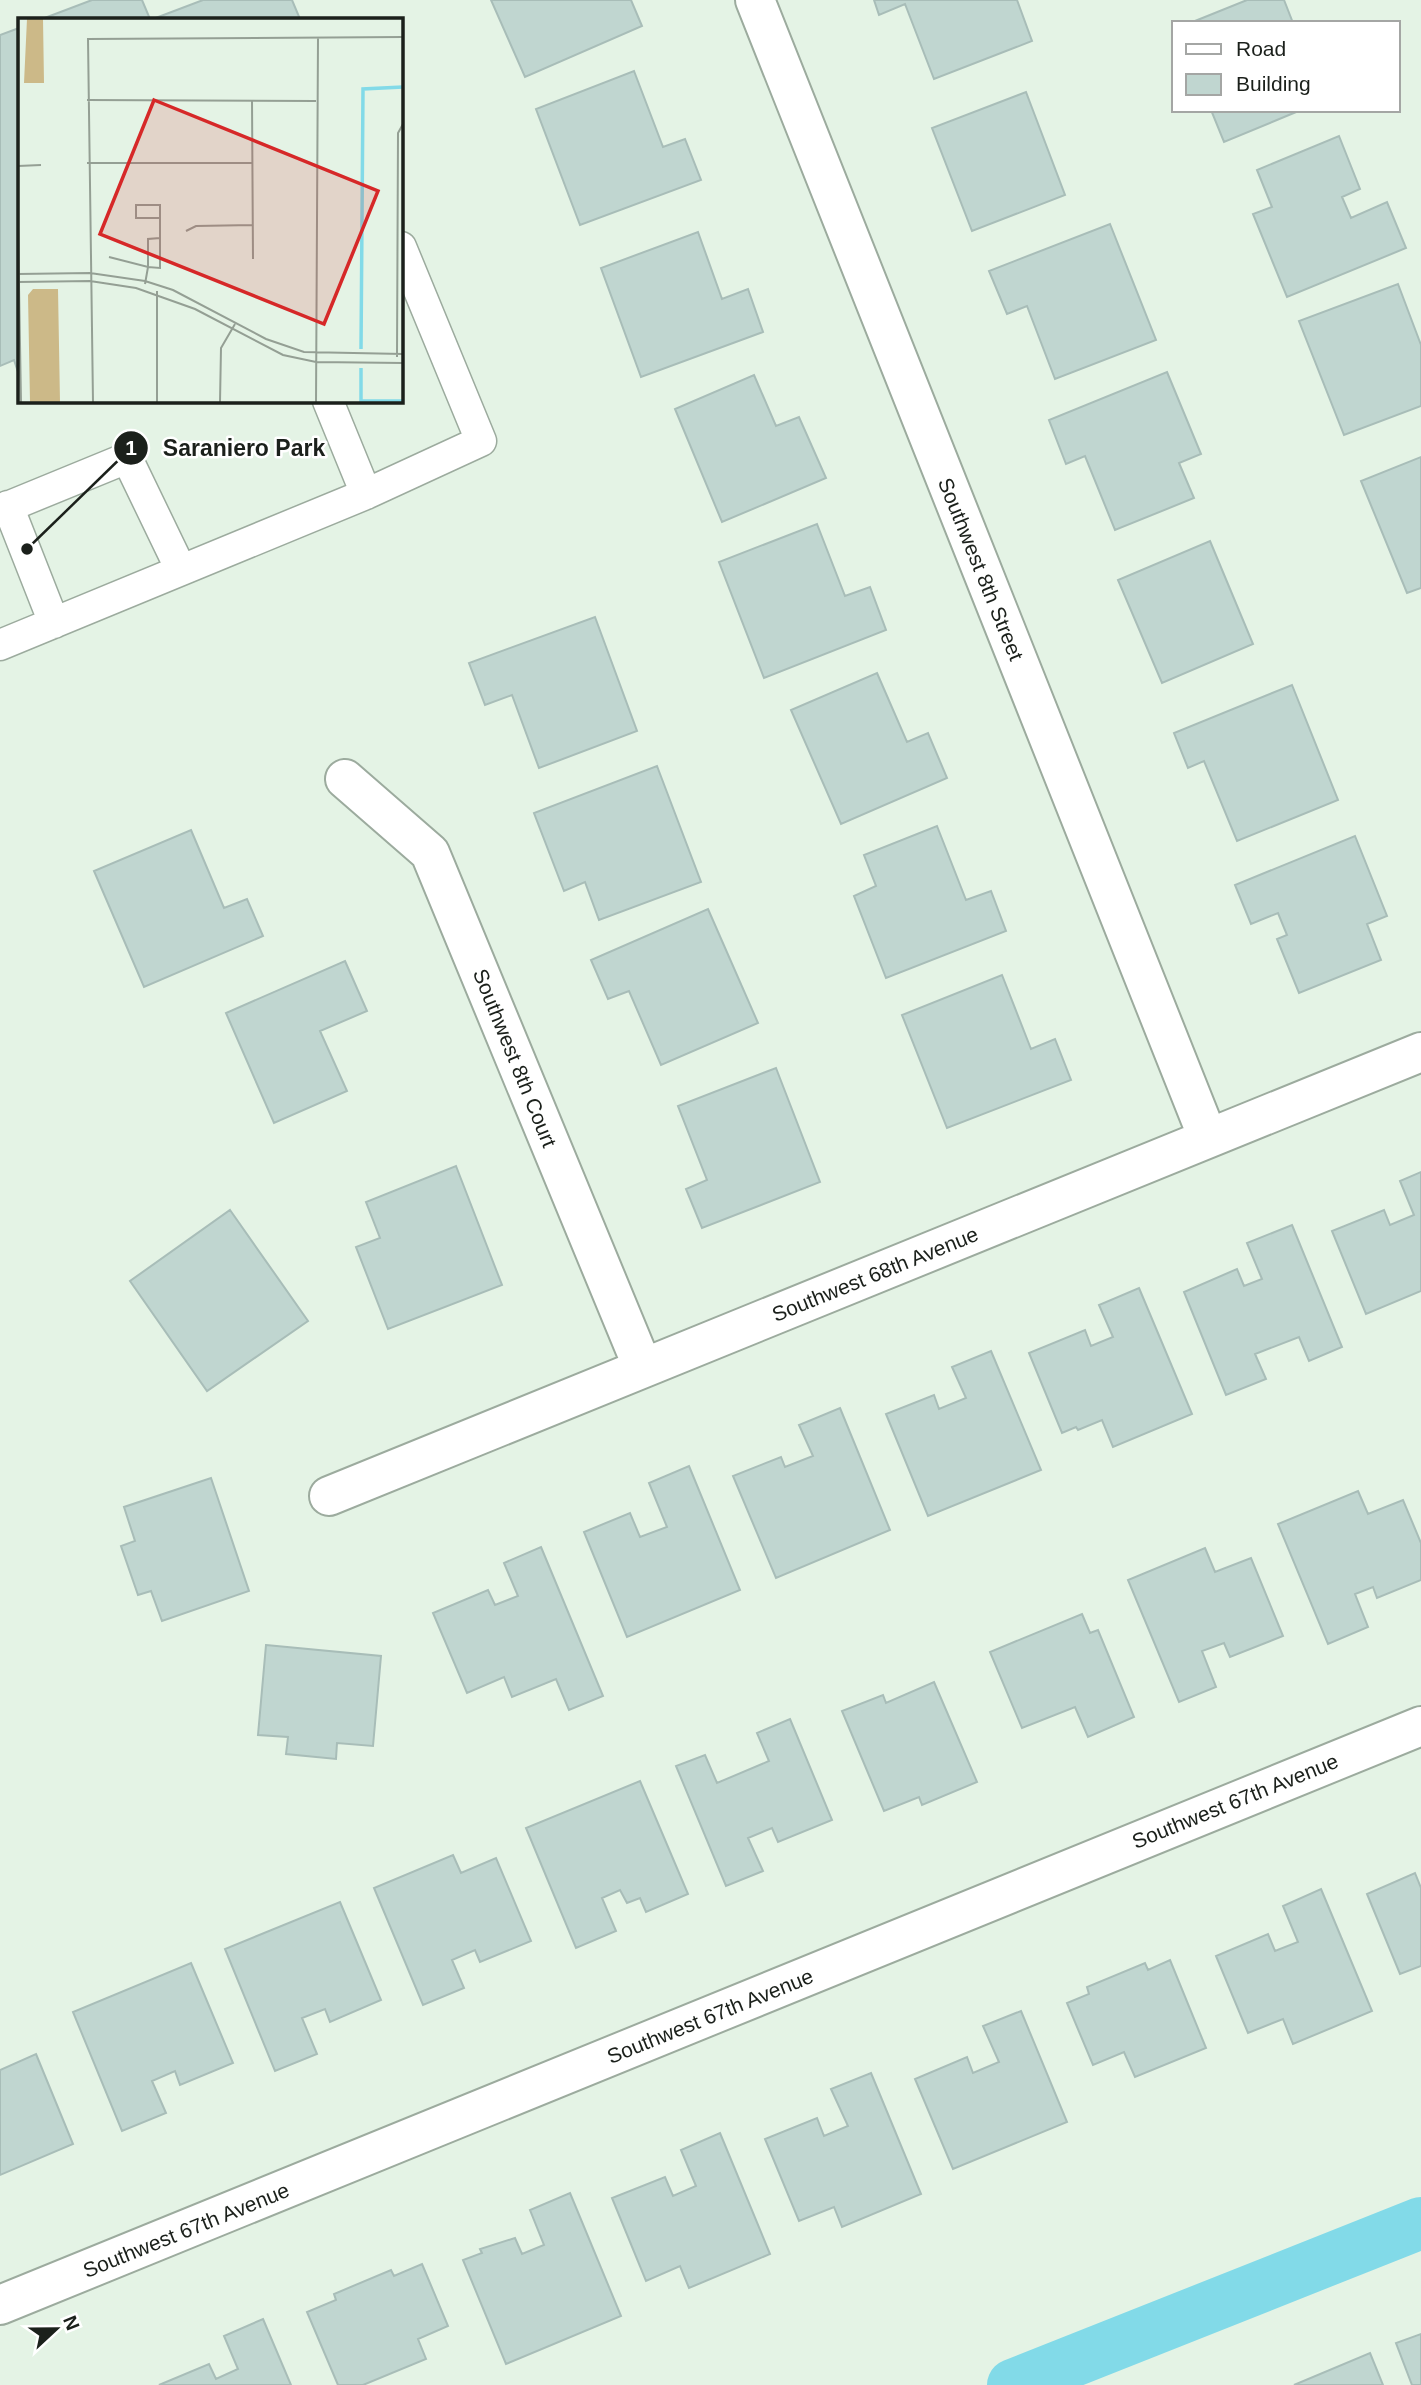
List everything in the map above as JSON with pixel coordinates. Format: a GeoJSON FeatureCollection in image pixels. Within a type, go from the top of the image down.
{"type":"FeatureCollection","features":[{"type":"Feature","properties":{"kind":"street","name":"Southwest 8th Street"},"geometry":{"type":"LineString","coordinates":[[755,0],[1208,1138]]}},
{"type":"Feature","properties":{"kind":"street","name":"Southwest 8th Court"},"geometry":{"type":"LineString","coordinates":[[345,779],[430,853],[643,1368]]}},
{"type":"Feature","properties":{"kind":"street","name":"Southwest 68th Avenue"},"geometry":{"type":"LineString","coordinates":[[329,1496],[1421,1052]]}},
{"type":"Feature","properties":{"kind":"street","name":"Southwest 67th Avenue"},"geometry":{"type":"LineString","coordinates":[[0,2305],[1421,1726]]}},
{"type":"Feature","properties":{"kind":"lane"},"geometry":{"type":"LineString","coordinates":[[0,645],[366,494],[481,441],[402,249]]}},
{"type":"Feature","properties":{"kind":"lane"},"geometry":{"type":"LineString","coordinates":[[328,402],[366,494]]}},
{"type":"Feature","properties":{"kind":"lane"},"geometry":{"type":"LineString","coordinates":[[54,623],[4,508],[127,458],[181,570]]}},
{"type":"Feature","properties":{"kind":"building"},"geometry":{"type":"Polygon","coordinates":[[[92,0],[142,0],[150,18],[45,18],[92,0]]]}},
{"type":"Feature","properties":{"kind":"building"},"geometry":{"type":"Polygon","coordinates":[[[203,0],[292,0],[300,18],[156,18],[203,0]]]}},
{"type":"Feature","properties":{"kind":"building"},"geometry":{"type":"Polygon","coordinates":[[[491,0],[631,0],[642,26],[525,77],[491,0]]]}},
{"type":"Feature","properties":{"kind":"building"},"geometry":{"type":"Polygon","coordinates":[[[874,0],[1017,0],[1032,41],[934,79],[905,4],[879,15],[874,0]]]}},
{"type":"Feature","properties":{"kind":"building"},"geometry":{"type":"Polygon","coordinates":[[[1247,0],[1284,0],[1292,21],[1195,21],[1247,0]]]}},
{"type":"Feature","properties":{"kind":"building"},"geometry":{"type":"Polygon","coordinates":[[[18,28],[18,372],[14,360],[0,366],[0,35],[18,28]]]}},
{"type":"Feature","properties":{"kind":"building"},"geometry":{"type":"Polygon","coordinates":[[[634,71],[663,147],[685,139],[701,180],[580,225],[536,109],[634,71]]]}},
{"type":"Feature","properties":{"kind":"building"},"geometry":{"type":"Polygon","coordinates":[[[1026,92],[1065,195],[972,231],[932,128],[1026,92]]]}},
{"type":"Feature","properties":{"kind":"building"},"geometry":{"type":"Polygon","coordinates":[[[1212,112],[1296,112],[1224,142],[1212,112]]]}},
{"type":"Feature","properties":{"kind":"building"},"geometry":{"type":"Polygon","coordinates":[[[1339,136],[1360,189],[1342,197],[1351,218],[1387,202],[1406,248],[1287,297],[1253,214],[1272,207],[1257,170],[1339,136]]]}},
{"type":"Feature","properties":{"kind":"building"},"geometry":{"type":"Polygon","coordinates":[[[1110,224],[1156,340],[1055,379],[1027,306],[1007,314],[989,271],[1110,224]]]}},
{"type":"Feature","properties":{"kind":"building"},"geometry":{"type":"Polygon","coordinates":[[[698,232],[722,299],[748,289],[763,332],[641,377],[601,268],[698,232]]]}},
{"type":"Feature","properties":{"kind":"building"},"geometry":{"type":"Polygon","coordinates":[[[1398,284],[1421,345],[1421,406],[1344,435],[1299,321],[1398,284]]]}},
{"type":"Feature","properties":{"kind":"building"},"geometry":{"type":"Polygon","coordinates":[[[1167,372],[1201,454],[1179,463],[1194,498],[1115,530],[1085,456],[1066,464],[1049,420],[1167,372]]]}},
{"type":"Feature","properties":{"kind":"building"},"geometry":{"type":"Polygon","coordinates":[[[754,375],[776,426],[799,417],[826,478],[722,522],[675,409],[754,375]]]}},
{"type":"Feature","properties":{"kind":"building"},"geometry":{"type":"Polygon","coordinates":[[[1421,457],[1421,588],[1407,593],[1361,481],[1421,457]]]}},
{"type":"Feature","properties":{"kind":"building"},"geometry":{"type":"Polygon","coordinates":[[[817,524],[845,596],[870,587],[886,630],[764,678],[719,562],[817,524]]]}},
{"type":"Feature","properties":{"kind":"building"},"geometry":{"type":"Polygon","coordinates":[[[1210,541],[1253,644],[1162,683],[1118,580],[1210,541]]]}},
{"type":"Feature","properties":{"kind":"building"},"geometry":{"type":"Polygon","coordinates":[[[595,617],[637,731],[539,768],[512,695],[485,705],[469,663],[595,617]]]}},
{"type":"Feature","properties":{"kind":"building"},"geometry":{"type":"Polygon","coordinates":[[[877,673],[907,742],[928,733],[947,778],[841,824],[791,710],[877,673]]]}},
{"type":"Feature","properties":{"kind":"building"},"geometry":{"type":"Polygon","coordinates":[[[1292,685],[1338,800],[1237,841],[1204,761],[1188,768],[1174,733],[1292,685]]]}},
{"type":"Feature","properties":{"kind":"building"},"geometry":{"type":"Polygon","coordinates":[[[657,766],[701,882],[599,920],[585,882],[564,891],[534,813],[657,766]]]}},
{"type":"Feature","properties":{"kind":"building"},"geometry":{"type":"Polygon","coordinates":[[[937,826],[966,900],[991,891],[1006,931],[886,978],[854,896],[876,886],[864,855],[937,826]]]}},
{"type":"Feature","properties":{"kind":"building"},"geometry":{"type":"Polygon","coordinates":[[[191,830],[224,908],[247,899],[263,936],[144,987],[94,871],[191,830]]]}},
{"type":"Feature","properties":{"kind":"building"},"geometry":{"type":"Polygon","coordinates":[[[1355,836],[1387,916],[1367,924],[1381,960],[1299,993],[1277,939],[1287,935],[1278,913],[1251,924],[1235,885],[1355,836]]]}},
{"type":"Feature","properties":{"kind":"building"},"geometry":{"type":"Polygon","coordinates":[[[708,909],[758,1023],[661,1065],[629,991],[608,999],[591,960],[708,909]]]}},
{"type":"Feature","properties":{"kind":"building"},"geometry":{"type":"Polygon","coordinates":[[[345,961],[367,1011],[320,1031],[347,1091],[274,1123],[226,1013],[345,961]]]}},
{"type":"Feature","properties":{"kind":"building"},"geometry":{"type":"Polygon","coordinates":[[[1002,975],[1031,1049],[1055,1039],[1071,1080],[947,1128],[902,1015],[1002,975]]]}},
{"type":"Feature","properties":{"kind":"building"},"geometry":{"type":"Polygon","coordinates":[[[776,1068],[820,1182],[702,1228],[686,1189],[707,1180],[678,1106],[776,1068]]]}},
{"type":"Feature","properties":{"kind":"building"},"geometry":{"type":"Polygon","coordinates":[[[456,1166],[502,1285],[388,1329],[356,1247],[380,1238],[366,1202],[456,1166]]]}},
{"type":"Feature","properties":{"kind":"building"},"geometry":{"type":"Polygon","coordinates":[[[1421,1172],[1421,1291],[1366,1314],[1332,1231],[1384,1210],[1390,1225],[1414,1215],[1400,1181],[1421,1172]]]}},
{"type":"Feature","properties":{"kind":"building"},"geometry":{"type":"Polygon","coordinates":[[[230,1210],[308,1321],[207,1391],[130,1281],[230,1210]]]}},
{"type":"Feature","properties":{"kind":"building"},"geometry":{"type":"Polygon","coordinates":[[[1292,1225],[1342,1347],[1309,1361],[1299,1337],[1255,1354],[1266,1379],[1226,1395],[1184,1292],[1237,1269],[1244,1286],[1262,1279],[1247,1243],[1292,1225]]]}},
{"type":"Feature","properties":{"kind":"building"},"geometry":{"type":"Polygon","coordinates":[[[1139,1288],[1192,1414],[1113,1447],[1102,1420],[1062,1433],[1029,1353],[1085,1330],[1091,1346],[1113,1337],[1099,1305],[1139,1288]]]}},
{"type":"Feature","properties":{"kind":"building"},"geometry":{"type":"Polygon","coordinates":[[[991,1351],[1041,1470],[928,1516],[886,1414],[934,1395],[939,1409],[966,1398],[952,1367],[991,1351]]]}},
{"type":"Feature","properties":{"kind":"building"},"geometry":{"type":"Polygon","coordinates":[[[840,1408],[890,1530],[776,1578],[733,1476],[781,1457],[785,1467],[813,1456],[799,1425],[840,1408]]]}},
{"type":"Feature","properties":{"kind":"building"},"geometry":{"type":"Polygon","coordinates":[[[689,1466],[740,1590],[627,1637],[584,1532],[630,1513],[640,1537],[667,1527],[649,1483],[689,1466]]]}},
{"type":"Feature","properties":{"kind":"building"},"geometry":{"type":"Polygon","coordinates":[[[211,1478],[249,1591],[162,1621],[151,1591],[138,1595],[121,1546],[135,1541],[124,1507],[211,1478]]]}},
{"type":"Feature","properties":{"kind":"building"},"geometry":{"type":"Polygon","coordinates":[[[1358,1491],[1368,1514],[1403,1500],[1421,1543],[1421,1580],[1377,1598],[1373,1587],[1355,1594],[1368,1627],[1328,1644],[1278,1524],[1358,1491]]]}},
{"type":"Feature","properties":{"kind":"building"},"geometry":{"type":"Polygon","coordinates":[[[541,1547],[603,1696],[569,1710],[556,1679],[512,1697],[504,1677],[467,1693],[433,1613],[488,1590],[495,1605],[518,1596],[504,1563],[541,1547]]]}},
{"type":"Feature","properties":{"kind":"building"},"geometry":{"type":"Polygon","coordinates":[[[1205,1548],[1215,1572],[1251,1558],[1283,1636],[1230,1657],[1224,1643],[1202,1651],[1216,1687],[1179,1702],[1128,1580],[1205,1548]]]}},
{"type":"Feature","properties":{"kind":"building"},"geometry":{"type":"Polygon","coordinates":[[[1082,1614],[1090,1633],[1098,1630],[1134,1717],[1088,1737],[1075,1707],[1022,1728],[990,1652],[1082,1614]]]}},
{"type":"Feature","properties":{"kind":"building"},"geometry":{"type":"Polygon","coordinates":[[[266,1645],[381,1656],[373,1746],[337,1743],[336,1759],[286,1754],[288,1737],[258,1735],[266,1645]]]}},
{"type":"Feature","properties":{"kind":"building"},"geometry":{"type":"Polygon","coordinates":[[[934,1682],[977,1782],[922,1805],[919,1797],[884,1811],[842,1711],[883,1695],[886,1703],[934,1682]]]}},
{"type":"Feature","properties":{"kind":"building"},"geometry":{"type":"Polygon","coordinates":[[[790,1719],[832,1820],[778,1842],[772,1828],[748,1838],[763,1871],[726,1886],[676,1766],[705,1755],[717,1783],[769,1761],[757,1733],[790,1719]]]}},
{"type":"Feature","properties":{"kind":"building"},"geometry":{"type":"Polygon","coordinates":[[[640,1781],[688,1894],[646,1912],[640,1898],[627,1903],[620,1890],[602,1898],[616,1931],[576,1948],[526,1828],[640,1781]]]}},
{"type":"Feature","properties":{"kind":"building"},"geometry":{"type":"Polygon","coordinates":[[[453,1855],[461,1873],[496,1858],[531,1941],[480,1962],[475,1950],[452,1960],[464,1988],[423,2005],[374,1888],[453,1855]]]}},
{"type":"Feature","properties":{"kind":"building"},"geometry":{"type":"Polygon","coordinates":[[[1415,1873],[1421,1888],[1421,1966],[1400,1974],[1367,1894],[1415,1873]]]}},
{"type":"Feature","properties":{"kind":"building"},"geometry":{"type":"Polygon","coordinates":[[[1321,1889],[1372,2011],[1293,2044],[1283,2019],[1248,2033],[1216,1956],[1268,1934],[1275,1951],[1298,1942],[1283,1906],[1321,1889]]]}},
{"type":"Feature","properties":{"kind":"building"},"geometry":{"type":"Polygon","coordinates":[[[340,1902],[381,2000],[330,2022],[325,2009],[302,2018],[317,2054],[275,2071],[225,1949],[340,1902]]]}},
{"type":"Feature","properties":{"kind":"building"},"geometry":{"type":"Polygon","coordinates":[[[1170,1960],[1206,2048],[1135,2077],[1124,2052],[1093,2065],[1067,2003],[1089,1994],[1087,1987],[1145,1963],[1148,1970],[1170,1960]]]}},
{"type":"Feature","properties":{"kind":"building"},"geometry":{"type":"Polygon","coordinates":[[[191,1963],[233,2063],[180,2085],[175,2071],[152,2081],[166,2113],[122,2131],[73,2012],[191,1963]]]}},
{"type":"Feature","properties":{"kind":"building"},"geometry":{"type":"Polygon","coordinates":[[[1021,2011],[1067,2122],[953,2169],[915,2079],[967,2057],[973,2073],[999,2062],[983,2026],[1021,2011]]]}},
{"type":"Feature","properties":{"kind":"building"},"geometry":{"type":"Polygon","coordinates":[[[36,2054],[73,2144],[0,2175],[0,2070],[36,2054]]]}},
{"type":"Feature","properties":{"kind":"building"},"geometry":{"type":"Polygon","coordinates":[[[871,2073],[921,2194],[842,2227],[834,2207],[799,2221],[765,2139],[817,2118],[824,2136],[848,2126],[831,2089],[871,2073]]]}},
{"type":"Feature","properties":{"kind":"building"},"geometry":{"type":"Polygon","coordinates":[[[720,2133],[770,2254],[689,2288],[680,2266],[646,2281],[612,2198],[665,2177],[673,2196],[696,2186],[681,2150],[720,2133]]]}},
{"type":"Feature","properties":{"kind":"building"},"geometry":{"type":"Polygon","coordinates":[[[570,2193],[621,2316],[506,2364],[463,2260],[482,2253],[480,2249],[515,2238],[522,2254],[544,2245],[530,2210],[570,2193]]]}},
{"type":"Feature","properties":{"kind":"building"},"geometry":{"type":"Polygon","coordinates":[[[422,2264],[448,2326],[418,2339],[426,2359],[363,2385],[338,2385],[307,2312],[336,2300],[334,2294],[391,2270],[394,2276],[422,2264]]]}},
{"type":"Feature","properties":{"kind":"building"},"geometry":{"type":"Polygon","coordinates":[[[263,2319],[291,2385],[159,2385],[209,2364],[216,2379],[238,2369],[224,2336],[263,2319]]]}},
{"type":"Feature","properties":{"kind":"building"},"geometry":{"type":"Polygon","coordinates":[[[1421,2334],[1421,2385],[1412,2385],[1396,2343],[1421,2334]]]}},
{"type":"Feature","properties":{"kind":"building"},"geometry":{"type":"Polygon","coordinates":[[[1370,2353],[1383,2385],[1294,2385],[1370,2353]]]}},
{"type":"Feature","properties":{"kind":"waterway"},"geometry":{"type":"LineString","coordinates":[[1013,2385],[1421,2223]]}},
{"type":"Feature","properties":{"kind":"place","name":"Saraniero Park"},"geometry":{"type":"Point","coordinates":[27,549]}}]}
